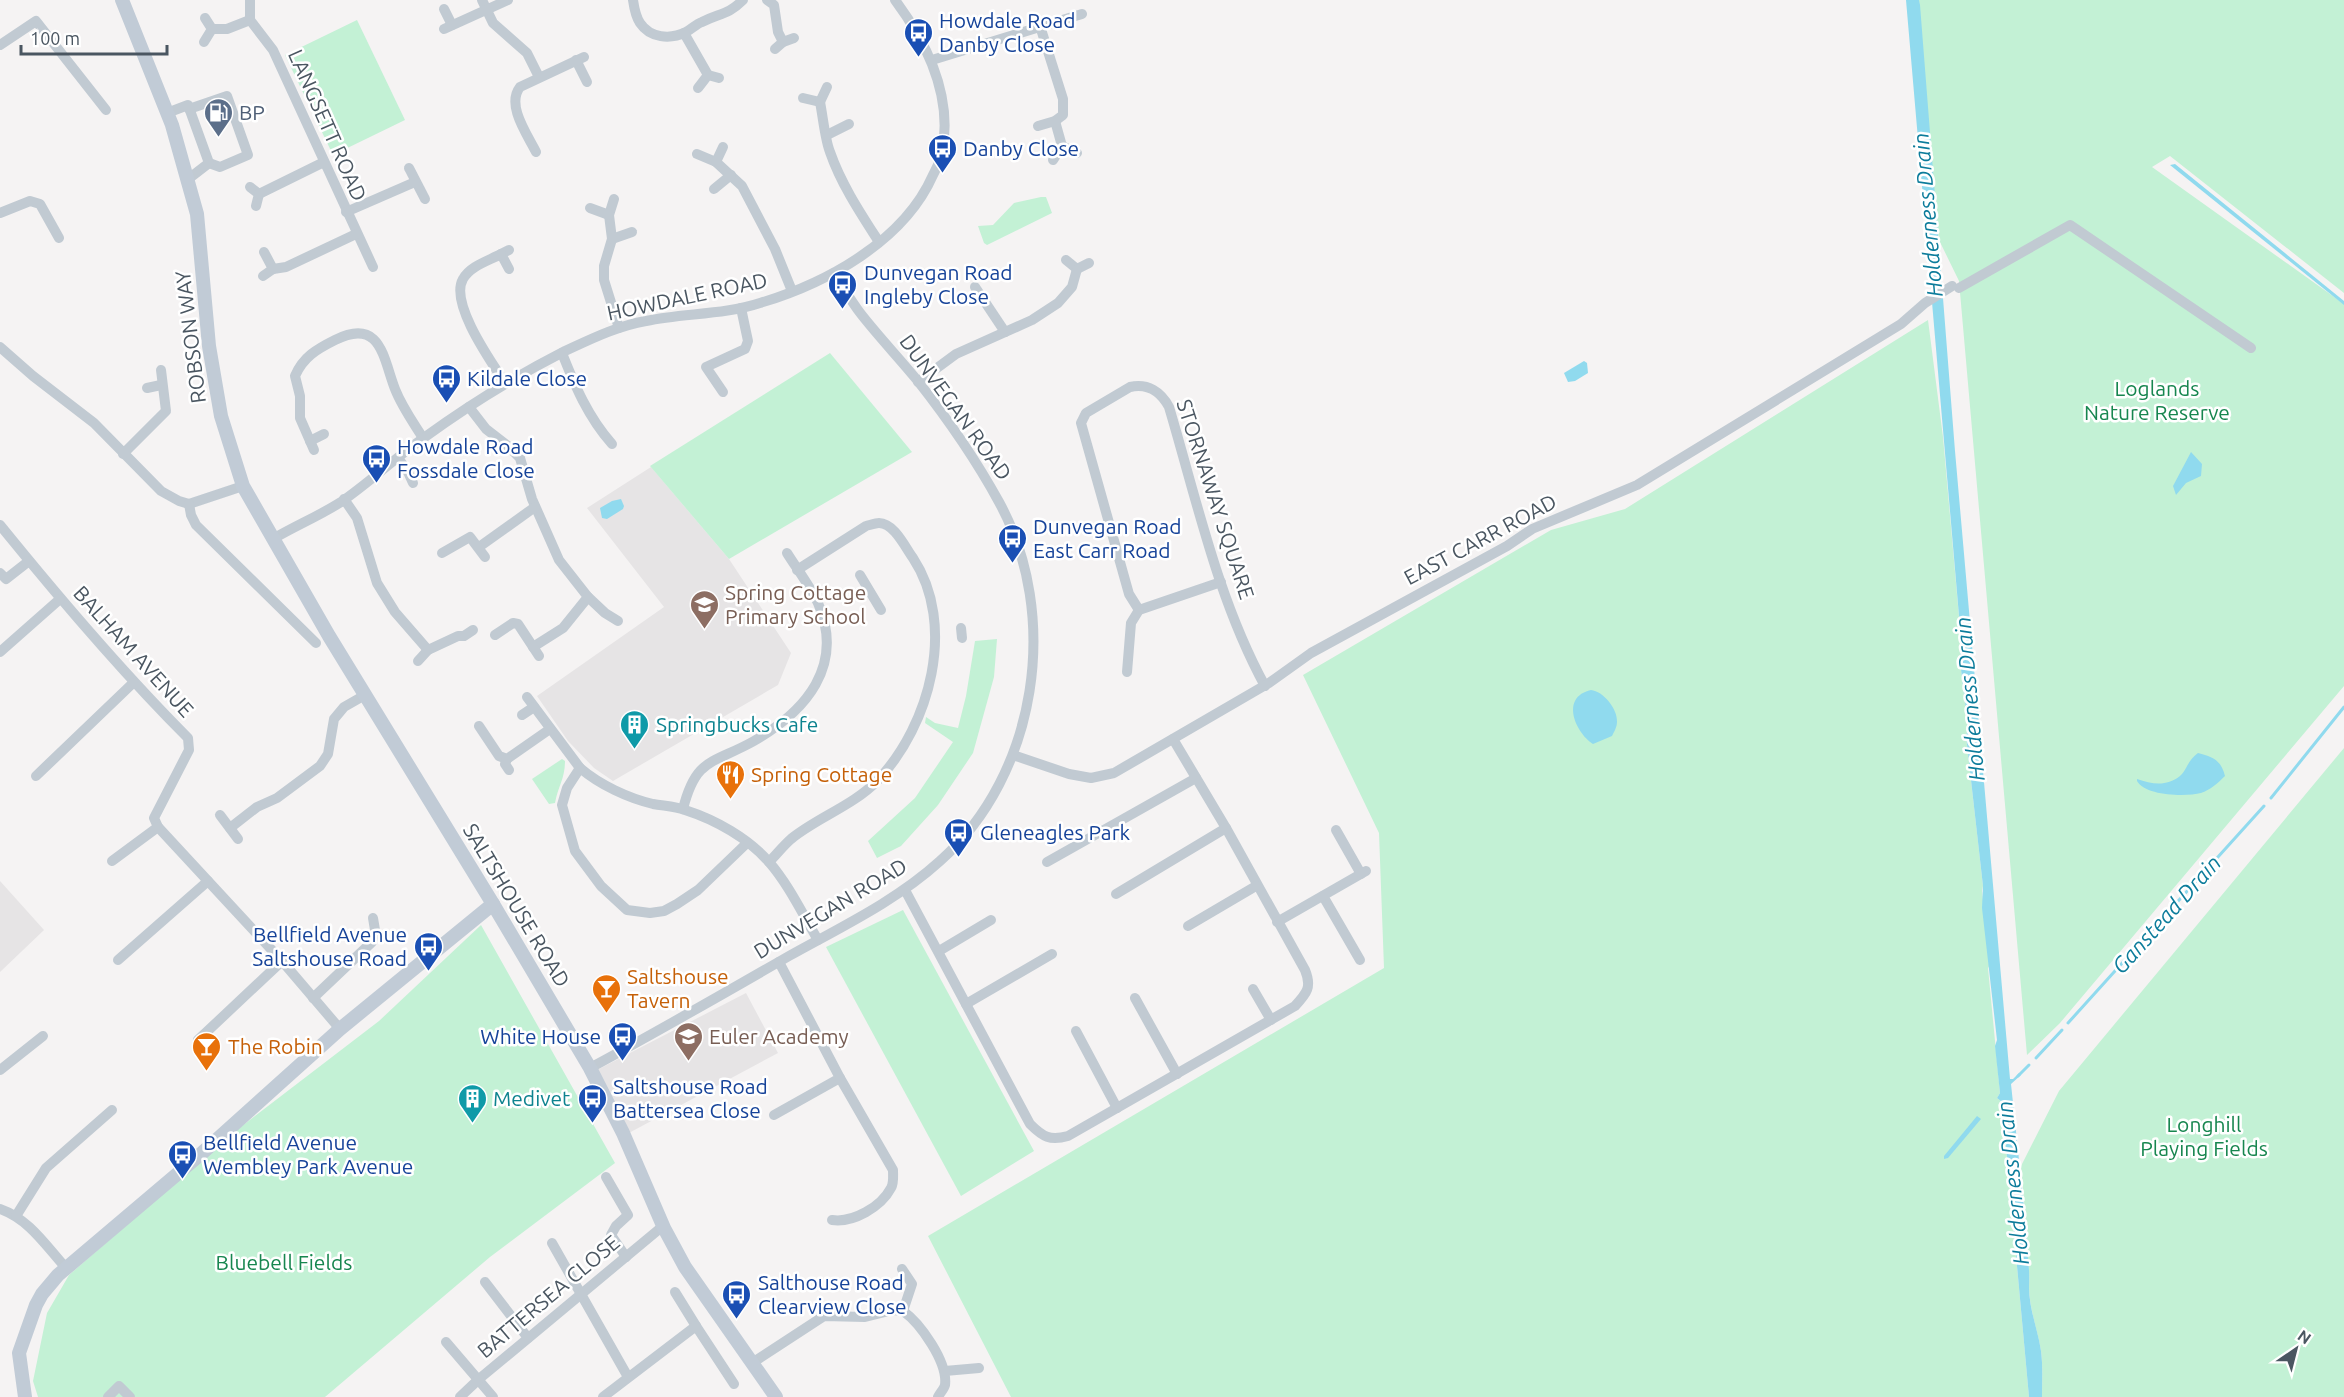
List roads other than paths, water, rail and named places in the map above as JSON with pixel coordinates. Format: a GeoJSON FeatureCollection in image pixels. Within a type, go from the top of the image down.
{"type":"FeatureCollection","features":[{"type":"Feature","properties":{"kind":"main road","name":"ROBSON WAY"},"geometry":{"type":"LineString","coordinates":[[122,0],[168,113],[196,214],[208,335],[221,416],[243,486]]}},
{"type":"Feature","properties":{"kind":"main road","name":"SALTSHOUSE ROAD"},"geometry":{"type":"LineString","coordinates":[[243,486],[365,695],[494,904],[590,1068],[623,1133],[663,1226],[685,1267],[776,1397]]}},
{"type":"Feature","properties":{"kind":"main road"},"geometry":{"type":"LineString","coordinates":[[25,1397],[19,1353],[36,1305],[49,1285],[340,1029],[494,904]]}},
{"type":"Feature","properties":{"kind":"street"},"geometry":{"type":"LineString","coordinates":[[212,28],[227,29],[250,20],[250,0]]}},
{"type":"Feature","properties":{"kind":"street"},"geometry":{"type":"LineString","coordinates":[[444,9],[448,27],[484,5],[508,0]]}},
{"type":"Feature","properties":{"kind":"street"},"geometry":{"type":"LineString","coordinates":[[633,0],[639,22],[651,34],[665,38],[684,33],[703,21],[721,16],[734,9],[743,0]]}},
{"type":"Feature","properties":{"kind":"street"},"geometry":{"type":"LineString","coordinates":[[767,0],[774,5],[779,46],[795,38]]}},
{"type":"Feature","properties":{"kind":"street","name":"HOWDALE ROAD"},"geometry":{"type":"LineString","coordinates":[[273,539],[344,499],[423,438],[505,383],[562,353],[619,328],[646,321],[741,308],[792,291],[834,273],[879,242],[907,216],[927,188],[942,154],[945,131],[943,110],[932,60],[913,24],[895,0]]}},
{"type":"Feature","properties":{"kind":"street"},"geometry":{"type":"LineString","coordinates":[[484,5],[493,23],[527,53],[539,77]]}},
{"type":"Feature","properties":{"kind":"street"},"geometry":{"type":"LineString","coordinates":[[932,60],[1082,14]]}},
{"type":"Feature","properties":{"kind":"street"},"geometry":{"type":"LineString","coordinates":[[205,18],[212,28]]}},
{"type":"Feature","properties":{"kind":"street","name":"LANGSETT ROAD"},"geometry":{"type":"LineString","coordinates":[[250,20],[273,50],[373,267]]}},
{"type":"Feature","properties":{"kind":"street"},"geometry":{"type":"LineString","coordinates":[[0,45],[36,21],[106,110]]}},
{"type":"Feature","properties":{"kind":"street"},"geometry":{"type":"LineString","coordinates":[[1038,126],[1055,121],[1062,115],[1063,99],[1040,26]]}},
{"type":"Feature","properties":{"kind":"street"},"geometry":{"type":"LineString","coordinates":[[204,42],[212,28]]}},
{"type":"Feature","properties":{"kind":"street"},"geometry":{"type":"LineString","coordinates":[[684,33],[713,76],[698,88]]}},
{"type":"Feature","properties":{"kind":"street"},"geometry":{"type":"LineString","coordinates":[[536,152],[514,103],[515,94],[520,87],[580,58],[583,79]]}},
{"type":"Feature","properties":{"kind":"street"},"geometry":{"type":"LineString","coordinates":[[827,87],[820,102],[828,149],[857,208],[879,242]]}},
{"type":"Feature","properties":{"kind":"street"},"geometry":{"type":"LineString","coordinates":[[168,113],[188,105],[189,109],[209,163],[220,167],[248,155],[227,96],[189,109]]}},
{"type":"Feature","properties":{"kind":"street"},"geometry":{"type":"LineString","coordinates":[[804,98],[820,102]]}},
{"type":"Feature","properties":{"kind":"street"},"geometry":{"type":"LineString","coordinates":[[1053,160],[1062,146],[1055,121]]}},
{"type":"Feature","properties":{"kind":"street"},"geometry":{"type":"LineString","coordinates":[[827,135],[849,124]]}},
{"type":"Feature","properties":{"kind":"street"},"geometry":{"type":"LineString","coordinates":[[1062,146],[1077,153]]}},
{"type":"Feature","properties":{"kind":"street"},"geometry":{"type":"LineString","coordinates":[[716,162],[723,147]]}},
{"type":"Feature","properties":{"kind":"street"},"geometry":{"type":"LineString","coordinates":[[697,154],[716,162],[742,186],[775,249],[792,291]]}},
{"type":"Feature","properties":{"kind":"street"},"geometry":{"type":"LineString","coordinates":[[256,206],[254,191],[324,162]]}},
{"type":"Feature","properties":{"kind":"street"},"geometry":{"type":"LineString","coordinates":[[187,180],[209,163]]}},
{"type":"Feature","properties":{"kind":"street"},"geometry":{"type":"LineString","coordinates":[[409,168],[414,182],[425,199]]}},
{"type":"Feature","properties":{"kind":"street"},"geometry":{"type":"LineString","coordinates":[[714,189],[732,175]]}},
{"type":"Feature","properties":{"kind":"street"},"geometry":{"type":"LineString","coordinates":[[346,212],[414,182]]}},
{"type":"Feature","properties":{"kind":"street"},"geometry":{"type":"LineString","coordinates":[[614,199],[609,215],[612,239],[604,266],[604,280],[619,328]]}},
{"type":"Feature","properties":{"kind":"street"},"geometry":{"type":"LineString","coordinates":[[0,213],[30,201],[40,204],[59,238]]}},
{"type":"Feature","properties":{"kind":"street"},"geometry":{"type":"LineString","coordinates":[[590,208],[609,215]]}},
{"type":"Feature","properties":{"kind":"street","name":"EAST CARR ROAD"},"geometry":{"type":"LineString","coordinates":[[1013,755],[1069,774],[1091,778],[1114,773],[1265,686],[1311,654],[1507,546],[1532,529],[1637,485],[1901,324],[1924,303],[2070,225],[2251,348]]}},
{"type":"Feature","properties":{"kind":"street"},"geometry":{"type":"LineString","coordinates":[[612,239],[632,232]]}},
{"type":"Feature","properties":{"kind":"street"},"geometry":{"type":"LineString","coordinates":[[262,276],[273,269],[286,267],[356,234]]}},
{"type":"Feature","properties":{"kind":"street"},"geometry":{"type":"LineString","coordinates":[[264,252],[273,269]]}},
{"type":"Feature","properties":{"kind":"street"},"geometry":{"type":"LineString","coordinates":[[505,383],[467,317],[459,297],[459,288],[469,271],[505,252],[509,269]]}},
{"type":"Feature","properties":{"kind":"street"},"geometry":{"type":"LineString","coordinates":[[1066,260],[1077,269]]}},
{"type":"Feature","properties":{"kind":"street"},"geometry":{"type":"LineString","coordinates":[[918,382],[956,354],[1032,320],[1058,303],[1072,287],[1077,269],[1089,262]]}},
{"type":"Feature","properties":{"kind":"street","name":"DUNVEGAN ROAD"},"geometry":{"type":"LineString","coordinates":[[590,1068],[668,1026],[905,890],[942,860],[971,826],[994,792],[1013,755],[1025,717],[1034,673],[1034,635],[1028,581],[1018,544],[1000,503],[977,466],[918,382],[859,312],[834,273]]}},
{"type":"Feature","properties":{"kind":"street"},"geometry":{"type":"LineString","coordinates":[[975,287],[1005,332]]}},
{"type":"Feature","properties":{"kind":"street"},"geometry":{"type":"LineString","coordinates":[[723,392],[706,367],[745,349],[748,341],[741,308]]}},
{"type":"Feature","properties":{"kind":"street"},"geometry":{"type":"LineString","coordinates":[[324,434],[312,446],[300,418],[300,396],[295,376],[304,358],[324,345],[350,333],[370,336],[381,346],[405,410],[423,438]]}},
{"type":"Feature","properties":{"kind":"street"},"geometry":{"type":"LineString","coordinates":[[2,351],[94,423],[161,490],[179,501],[189,504],[243,486]]}},
{"type":"Feature","properties":{"kind":"street"},"geometry":{"type":"LineString","coordinates":[[562,353],[582,404],[597,428],[612,444]]}},
{"type":"Feature","properties":{"kind":"street"},"geometry":{"type":"LineString","coordinates":[[123,454],[166,411],[160,370]]}},
{"type":"Feature","properties":{"kind":"street"},"geometry":{"type":"LineString","coordinates":[[147,388],[161,385]]}},
{"type":"Feature","properties":{"kind":"street","name":"STORNAWAY SQUARE"},"geometry":{"type":"LineString","coordinates":[[1139,610],[1129,594],[1081,423],[1086,413],[1130,387],[1143,386],[1151,388],[1164,399],[1169,407],[1221,582],[1248,654],[1265,686]]}},
{"type":"Feature","properties":{"kind":"street"},"geometry":{"type":"LineString","coordinates":[[469,407],[486,429],[520,458],[535,507],[559,560],[588,597],[605,614],[618,621]]}},
{"type":"Feature","properties":{"kind":"street"},"geometry":{"type":"LineString","coordinates":[[398,458],[413,483]]}},
{"type":"Feature","properties":{"kind":"street"},"geometry":{"type":"LineString","coordinates":[[344,499],[357,518],[377,583],[395,612],[428,650]]}},
{"type":"Feature","properties":{"kind":"street"},"geometry":{"type":"LineString","coordinates":[[189,504],[196,525],[316,643]]}},
{"type":"Feature","properties":{"kind":"street"},"geometry":{"type":"LineString","coordinates":[[442,553],[470,537],[482,552],[535,507]]}},
{"type":"Feature","properties":{"kind":"street"},"geometry":{"type":"LineString","coordinates":[[770,862],[791,839],[844,807],[877,781],[909,739],[928,690],[935,642],[931,595],[914,560],[890,526],[879,523],[866,526],[797,570]]}},
{"type":"Feature","properties":{"kind":"street","name":"BALHAM AVENUE"},"geometry":{"type":"LineString","coordinates":[[0,525],[133,683],[188,738],[189,750],[153,818],[158,827]]}},
{"type":"Feature","properties":{"kind":"street"},"geometry":{"type":"LineString","coordinates":[[683,809],[687,792],[697,772],[708,763],[755,740],[789,718],[806,702],[817,682],[826,652],[824,622],[818,602],[787,553]]}},
{"type":"Feature","properties":{"kind":"street"},"geometry":{"type":"LineString","coordinates":[[0,573],[6,579],[29,561]]}},
{"type":"Feature","properties":{"kind":"street"},"geometry":{"type":"LineString","coordinates":[[860,575],[881,610]]}},
{"type":"Feature","properties":{"kind":"street"},"geometry":{"type":"LineString","coordinates":[[1131,667],[1131,623],[1139,610],[1221,582]]}},
{"type":"Feature","properties":{"kind":"street"},"geometry":{"type":"LineString","coordinates":[[495,635],[513,623],[518,624],[536,652],[563,628],[588,597]]}},
{"type":"Feature","properties":{"kind":"street"},"geometry":{"type":"LineString","coordinates":[[0,652],[60,599]]}},
{"type":"Feature","properties":{"kind":"street"},"geometry":{"type":"LineString","coordinates":[[418,662],[428,650],[464,636],[472,630]]}},
{"type":"Feature","properties":{"kind":"street"},"geometry":{"type":"LineString","coordinates":[[36,776],[133,683]]}},
{"type":"Feature","properties":{"kind":"street"},"geometry":{"type":"LineString","coordinates":[[230,828],[257,807],[277,798],[320,766],[328,754],[333,719],[344,707],[365,695]]}},
{"type":"Feature","properties":{"kind":"street"},"geometry":{"type":"LineString","coordinates":[[527,697],[580,768],[590,777],[624,794],[655,804],[683,809],[721,824],[770,862],[818,940]]}},
{"type":"Feature","properties":{"kind":"street"},"geometry":{"type":"LineString","coordinates":[[522,715],[534,707]]}},
{"type":"Feature","properties":{"kind":"street"},"geometry":{"type":"LineString","coordinates":[[478,726],[499,756],[508,764],[550,729]]}},
{"type":"Feature","properties":{"kind":"street"},"geometry":{"type":"LineString","coordinates":[[905,890],[1030,1124],[1041,1136],[1058,1139],[1068,1136],[1295,1006],[1308,993],[1310,981],[1226,828],[1173,739]]}},
{"type":"Feature","properties":{"kind":"street"},"geometry":{"type":"LineString","coordinates":[[580,768],[567,788],[562,805],[575,851],[601,886],[627,910],[650,914],[664,911],[677,904],[699,890],[747,843]]}},
{"type":"Feature","properties":{"kind":"street"},"geometry":{"type":"LineString","coordinates":[[1047,862],[1196,778]]}},
{"type":"Feature","properties":{"kind":"street"},"geometry":{"type":"LineString","coordinates":[[220,815],[238,839]]}},
{"type":"Feature","properties":{"kind":"street"},"geometry":{"type":"LineString","coordinates":[[112,861],[158,827],[282,961],[340,1029]]}},
{"type":"Feature","properties":{"kind":"street"},"geometry":{"type":"LineString","coordinates":[[1116,894],[1226,828]]}},
{"type":"Feature","properties":{"kind":"street"},"geometry":{"type":"LineString","coordinates":[[1277,922],[1364,873],[1336,830]]}},
{"type":"Feature","properties":{"kind":"street"},"geometry":{"type":"LineString","coordinates":[[118,960],[208,881]]}},
{"type":"Feature","properties":{"kind":"street"},"geometry":{"type":"LineString","coordinates":[[1188,926],[1256,886]]}},
{"type":"Feature","properties":{"kind":"street"},"geometry":{"type":"LineString","coordinates":[[1323,896],[1360,960]]}},
{"type":"Feature","properties":{"kind":"street"},"geometry":{"type":"LineString","coordinates":[[313,998],[372,942],[375,930],[373,918]]}},
{"type":"Feature","properties":{"kind":"street"},"geometry":{"type":"LineString","coordinates":[[939,951],[991,920]]}},
{"type":"Feature","properties":{"kind":"street"},"geometry":{"type":"LineString","coordinates":[[966,1004],[1052,954]]}},
{"type":"Feature","properties":{"kind":"street"},"geometry":{"type":"LineString","coordinates":[[198,1040],[282,961]]}},
{"type":"Feature","properties":{"kind":"street"},"geometry":{"type":"LineString","coordinates":[[779,962],[840,1078],[893,1170],[893,1186],[880,1203],[844,1222],[832,1220]]}},
{"type":"Feature","properties":{"kind":"street"},"geometry":{"type":"LineString","coordinates":[[1253,989],[1271,1020]]}},
{"type":"Feature","properties":{"kind":"street"},"geometry":{"type":"LineString","coordinates":[[1135,999],[1177,1074]]}},
{"type":"Feature","properties":{"kind":"street"},"geometry":{"type":"LineString","coordinates":[[1076,1031],[1117,1108]]}},
{"type":"Feature","properties":{"kind":"street"},"geometry":{"type":"LineString","coordinates":[[0,1070],[43,1036]]}},
{"type":"Feature","properties":{"kind":"street"},"geometry":{"type":"LineString","coordinates":[[774,1115],[840,1078]]}},
{"type":"Feature","properties":{"kind":"street"},"geometry":{"type":"LineString","coordinates":[[16,1216],[46,1168],[112,1110]]}},
{"type":"Feature","properties":{"kind":"street"},"geometry":{"type":"LineString","coordinates":[[606,1177],[628,1215],[616,1226],[611,1235],[626,1257]]}},
{"type":"Feature","properties":{"kind":"street"},"geometry":{"type":"LineString","coordinates":[[0,1209],[29,1225],[66,1268]]}},
{"type":"Feature","properties":{"kind":"street","name":"BATTERSEA CLOSE"},"geometry":{"type":"LineString","coordinates":[[459,1397],[663,1226]]}},
{"type":"Feature","properties":{"kind":"street"},"geometry":{"type":"LineString","coordinates":[[552,1243],[627,1377]]}},
{"type":"Feature","properties":{"kind":"street"},"geometry":{"type":"LineString","coordinates":[[902,1269],[912,1284],[903,1311]]}},
{"type":"Feature","properties":{"kind":"street"},"geometry":{"type":"LineString","coordinates":[[485,1282],[528,1338]]}},
{"type":"Feature","properties":{"kind":"street"},"geometry":{"type":"LineString","coordinates":[[675,1292],[734,1384]]}},
{"type":"Feature","properties":{"kind":"street"},"geometry":{"type":"LineString","coordinates":[[752,1363],[824,1316],[865,1317],[893,1310],[903,1311],[929,1339],[945,1371],[945,1387],[938,1397]]}},
{"type":"Feature","properties":{"kind":"street"},"geometry":{"type":"LineString","coordinates":[[603,1397],[696,1326]]}},
{"type":"Feature","properties":{"kind":"street"},"geometry":{"type":"LineString","coordinates":[[446,1342],[493,1397]]}},
{"type":"Feature","properties":{"kind":"street"},"geometry":{"type":"LineString","coordinates":[[945,1371],[979,1368]]}},
{"type":"Feature","properties":{"kind":"street"},"geometry":{"type":"LineString","coordinates":[[108,1397],[119,1386],[130,1397]]}},
{"type":"Feature","properties":{"kind":"water","name":"Holderness Drain"},"geometry":{"type":"Polygon","coordinates":[[[1906,0],[1919,0],[1920,5],[1955,451],[2010,1079],[2019,1073],[2021,1075],[2011,1084],[2027,1236],[2029,1295],[2042,1357],[2042,1397],[2029,1397],[2002,1102],[1997,1098],[2000,1093],[1995,1046],[1997,1040],[1966,736],[1968,728],[1960,661],[1961,639],[1906,0]]]}},
{"type":"Feature","properties":{"kind":"water"},"geometry":{"type":"Polygon","coordinates":[[[2175,164],[2344,301],[2344,305],[2170,165],[2175,164]]]}},
{"type":"Feature","properties":{"kind":"water"},"geometry":{"type":"Polygon","coordinates":[[[1584,361],[1587,363],[1588,373],[1575,381],[1568,382],[1564,373],[1584,361]]]}},
{"type":"Feature","properties":{"kind":"water"},"geometry":{"type":"Polygon","coordinates":[[[2191,452],[2202,464],[2201,476],[2186,483],[2176,495],[2173,486],[2191,452]]]}},
{"type":"Feature","properties":{"kind":"water"},"geometry":{"type":"Polygon","coordinates":[[[621,499],[623,509],[607,519],[602,518],[600,508],[621,499]]]}},
{"type":"Feature","properties":{"kind":"water"},"geometry":{"type":"Polygon","coordinates":[[[1591,690],[1596,691],[1609,702],[1617,717],[1616,728],[1612,736],[1593,744],[1586,739],[1576,723],[1573,707],[1581,694],[1591,690]]]}},
{"type":"Feature","properties":{"kind":"water"},"geometry":{"type":"Polygon","coordinates":[[[2198,753],[2216,760],[2225,776],[2204,792],[2186,795],[2166,794],[2148,790],[2137,781],[2137,779],[2159,784],[2169,782],[2182,774],[2198,753]]]}},
{"type":"Feature","properties":{"kind":"water"},"geometry":{"type":"Polygon","coordinates":[[[1977,1116],[1981,1119],[1948,1158],[1944,1159],[1944,1156],[1977,1116]]]}},
{"type":"Feature","properties":{"kind":"waterway","name":"Ganstead Drain"},"geometry":{"type":"LineString","coordinates":[[2271,798],[2344,707]]}},
{"type":"Feature","properties":{"kind":"waterway","name":"Ganstead Drain"},"geometry":{"type":"LineString","coordinates":[[2068,1023],[2264,806]]}},
{"type":"Feature","properties":{"kind":"waterway","name":"Ganstead Drain"},"geometry":{"type":"LineString","coordinates":[[2036,1058],[2062,1030]]}},
{"type":"Feature","properties":{"kind":"waterway","name":"Ganstead Drain"},"geometry":{"type":"LineString","coordinates":[[2018,1076],[2029,1065]]}},
{"type":"Feature","properties":{"kind":"place","name":"Howdale Road Danby Close"},"geometry":{"type":"Point","coordinates":[918,58]}},
{"type":"Feature","properties":{"kind":"place","name":"BP"},"geometry":{"type":"Point","coordinates":[218,138]}},
{"type":"Feature","properties":{"kind":"place","name":"Danby Close"},"geometry":{"type":"Point","coordinates":[942,174]}},
{"type":"Feature","properties":{"kind":"place","name":"Dunvegan Road Ingleby Close"},"geometry":{"type":"Point","coordinates":[843,310]}},
{"type":"Feature","properties":{"kind":"place","name":"Kildale Close"},"geometry":{"type":"Point","coordinates":[446,404]}},
{"type":"Feature","properties":{"kind":"place","name":"Howdale Road Fossdale Close"},"geometry":{"type":"Point","coordinates":[376,484]}},
{"type":"Feature","properties":{"kind":"place","name":"Dunvegan Road East Carr Road"},"geometry":{"type":"Point","coordinates":[1012,564]}},
{"type":"Feature","properties":{"kind":"place","name":"Spring Cottage Primary School"},"geometry":{"type":"Point","coordinates":[704,630]}},
{"type":"Feature","properties":{"kind":"place","name":"Springbucks Cafe"},"geometry":{"type":"Point","coordinates":[635,750]}},
{"type":"Feature","properties":{"kind":"place","name":"Spring Cottage"},"geometry":{"type":"Point","coordinates":[730,800]}},
{"type":"Feature","properties":{"kind":"place","name":"Gleneagles Park"},"geometry":{"type":"Point","coordinates":[959,858]}},
{"type":"Feature","properties":{"kind":"place","name":"Bellfield Avenue Saltshouse Road"},"geometry":{"type":"Point","coordinates":[428,972]}},
{"type":"Feature","properties":{"kind":"place","name":"Saltshouse Tavern"},"geometry":{"type":"Point","coordinates":[606,1014]}},
{"type":"Feature","properties":{"kind":"place","name":"White House"},"geometry":{"type":"Point","coordinates":[622,1062]}},
{"type":"Feature","properties":{"kind":"place","name":"Euler Academy"},"geometry":{"type":"Point","coordinates":[688,1062]}},
{"type":"Feature","properties":{"kind":"place","name":"The Robin"},"geometry":{"type":"Point","coordinates":[207,1072]}},
{"type":"Feature","properties":{"kind":"place","name":"Medivet"},"geometry":{"type":"Point","coordinates":[472,1124]}},
{"type":"Feature","properties":{"kind":"place","name":"Saltshouse Road Battersea Close"},"geometry":{"type":"Point","coordinates":[592,1124]}},
{"type":"Feature","properties":{"kind":"place","name":"Bellfield Avenue Wembley Park Avenue"},"geometry":{"type":"Point","coordinates":[182,1180]}},
{"type":"Feature","properties":{"kind":"place","name":"Salthouse Road Clearview Close"},"geometry":{"type":"Point","coordinates":[737,1320]}},
{"type":"Feature","properties":{"kind":"park label","name":"Loglands Nature Reserve"},"geometry":{"type":"Point","coordinates":[2157,400]}},
{"type":"Feature","properties":{"kind":"park label","name":"Longhill Playing Fields"},"geometry":{"type":"Point","coordinates":[2204,1136]}},
{"type":"Feature","properties":{"kind":"park label","name":"Bluebell Fields"},"geometry":{"type":"Point","coordinates":[284,1262]}}]}
